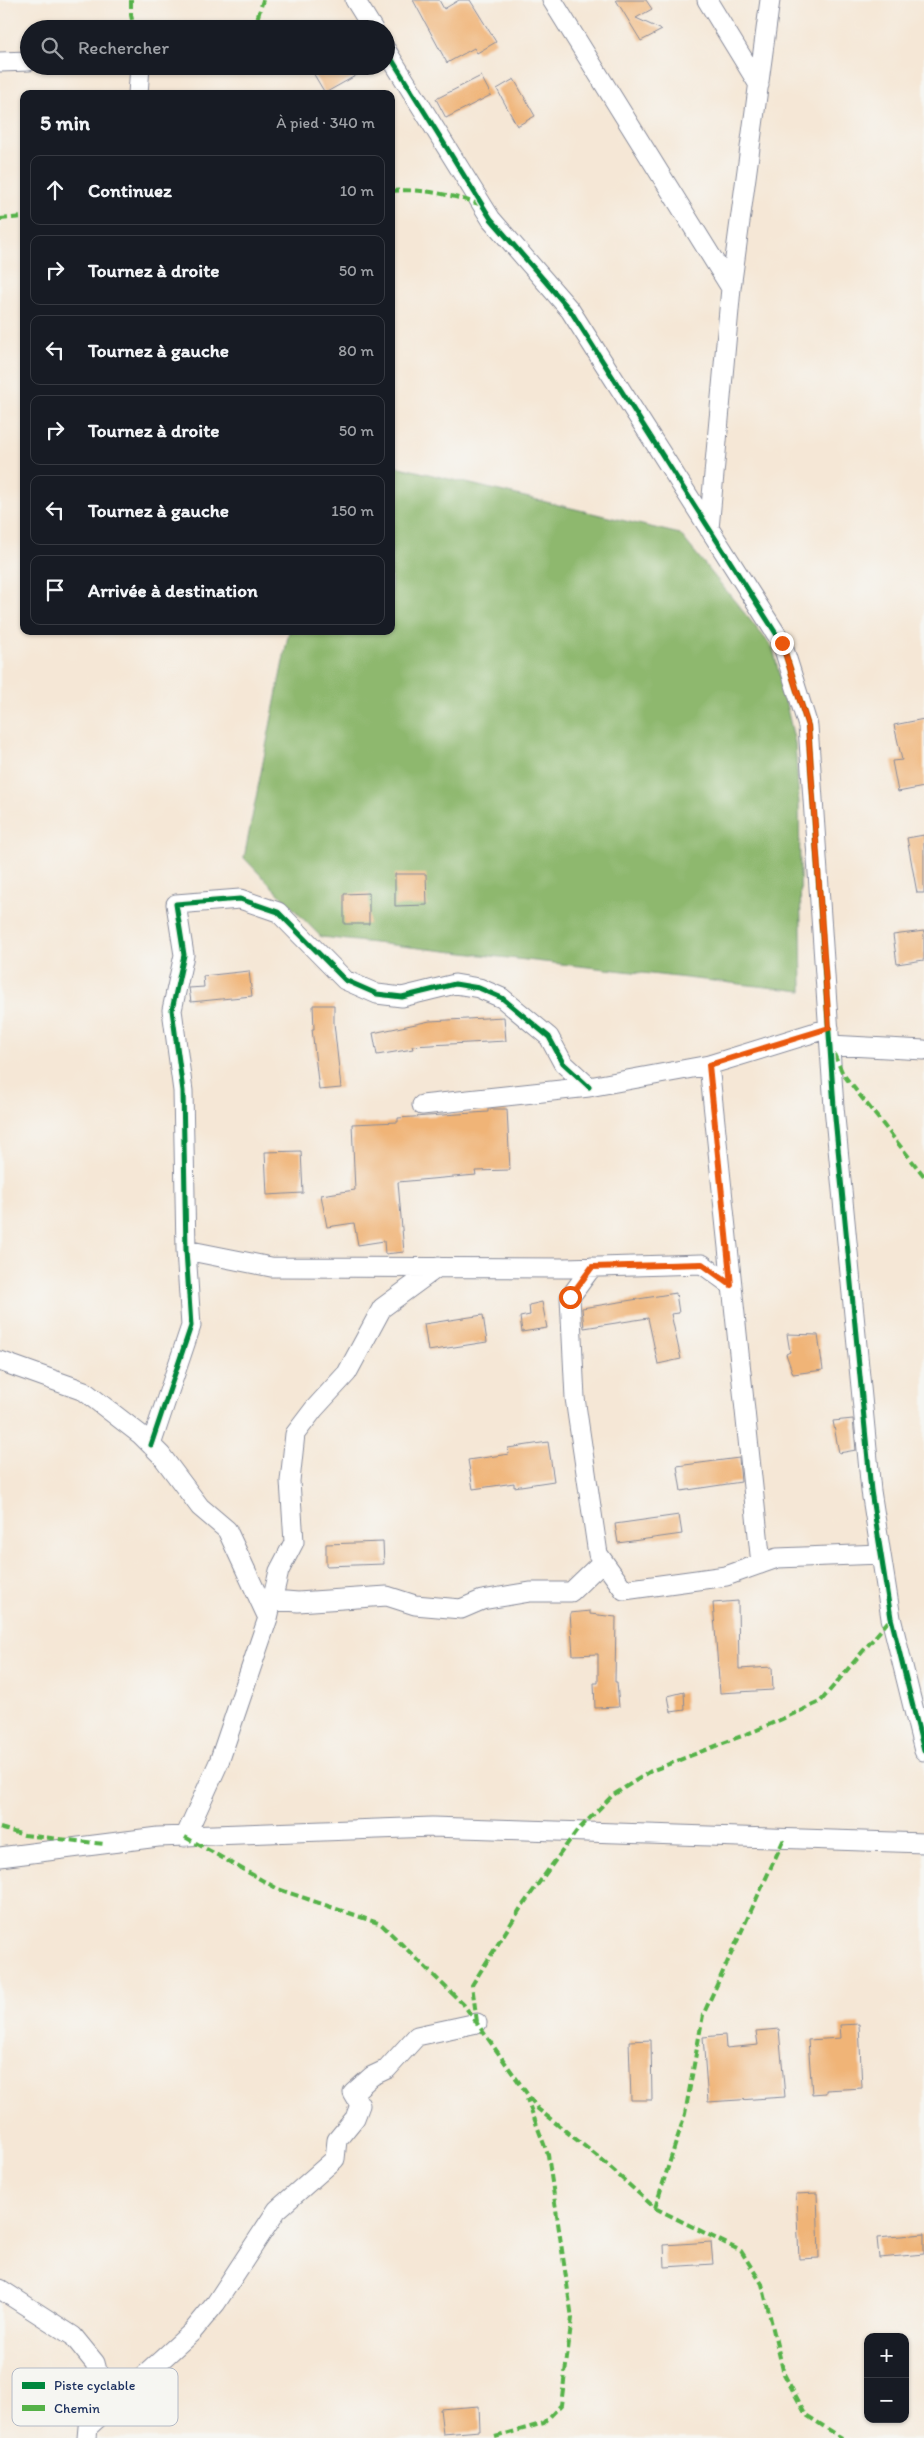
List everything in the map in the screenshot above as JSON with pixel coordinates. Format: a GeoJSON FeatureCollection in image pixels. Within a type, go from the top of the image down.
{"type":"FeatureCollection","features":[{"type":"Feature","properties":{"kind":"street"},"geometry":{"type":"LineString","coordinates":[[355,0],[367,20]]}},
{"type":"Feature","properties":{"kind":"street"},"geometry":{"type":"LineString","coordinates":[[552,0],[731,288]]}},
{"type":"Feature","properties":{"kind":"street"},"geometry":{"type":"LineString","coordinates":[[707,0],[759,85]]}},
{"type":"Feature","properties":{"kind":"street"},"geometry":{"type":"LineString","coordinates":[[709,529],[731,288],[770,0]]}},
{"type":"Feature","properties":{"kind":"street"},"geometry":{"type":"LineString","coordinates":[[0,62],[20,61]]}},
{"type":"Feature","properties":{"kind":"street"},"geometry":{"type":"LineString","coordinates":[[395,64],[491,219],[570,310],[782,643],[808,726],[829,1037],[871,1491],[891,1618],[924,1751]]}},
{"type":"Feature","properties":{"kind":"street"},"geometry":{"type":"LineString","coordinates":[[138,90],[139,75]]}},
{"type":"Feature","properties":{"kind":"street"},"geometry":{"type":"LineString","coordinates":[[151,1445],[191,1326],[186,1250],[183,1090],[172,1010],[184,955],[176,904],[240,899],[278,912],[345,980],[377,994],[402,997],[455,984],[479,988],[502,998],[549,1037],[563,1063],[588,1087]]}},
{"type":"Feature","properties":{"kind":"street"},"geometry":{"type":"LineString","coordinates":[[422,1105],[588,1087],[709,1065],[829,1037],[924,1050]]}},
{"type":"Feature","properties":{"kind":"street"},"geometry":{"type":"LineString","coordinates":[[709,1065],[761,1564]]}},
{"type":"Feature","properties":{"kind":"street"},"geometry":{"type":"LineString","coordinates":[[186,1250],[271,1267],[592,1267],[702,1264],[731,1285]]}},
{"type":"Feature","properties":{"kind":"street"},"geometry":{"type":"LineString","coordinates":[[185,1837],[219,1762],[270,1609],[279,1571],[294,1542],[290,1481],[295,1434],[314,1409],[347,1373],[382,1308],[438,1267]]}},
{"type":"Feature","properties":{"kind":"street"},"geometry":{"type":"LineString","coordinates":[[592,1267],[570,1297],[575,1398],[598,1554],[624,1590],[726,1576],[777,1558],[881,1554]]}},
{"type":"Feature","properties":{"kind":"street"},"geometry":{"type":"LineString","coordinates":[[0,1361],[84,1391],[151,1445],[200,1507],[227,1530],[270,1609]]}},
{"type":"Feature","properties":{"kind":"street"},"geometry":{"type":"LineString","coordinates":[[270,1609],[298,1602],[387,1596],[415,1605],[462,1609],[482,1600],[530,1592],[571,1592],[603,1561]]}},
{"type":"Feature","properties":{"kind":"street"},"geometry":{"type":"LineString","coordinates":[[0,1857],[158,1837],[432,1827],[924,1843]]}},
{"type":"Feature","properties":{"kind":"street"},"geometry":{"type":"LineString","coordinates":[[152,2368],[192,2332],[216,2303],[277,2210],[334,2159],[337,2140],[354,2118],[360,2105],[352,2093],[372,2076],[387,2069],[417,2036],[477,2023]]}},
{"type":"Feature","properties":{"kind":"street"},"geometry":{"type":"LineString","coordinates":[[0,2290],[73,2336],[95,2362],[97,2368]]}},
{"type":"Feature","properties":{"kind":"green space"},"geometry":{"type":"Polygon","coordinates":[[[395,466],[680,534],[773,648],[795,743],[799,804],[802,991],[321,937],[244,858],[288,635],[395,635],[395,466]]]}},
{"type":"Feature","properties":{"kind":"building"},"geometry":{"type":"Polygon","coordinates":[[[413,0],[439,0],[444,9],[459,0],[470,0],[496,42],[477,53],[474,48],[447,63],[413,0]]]}},
{"type":"Feature","properties":{"kind":"building"},"geometry":{"type":"Polygon","coordinates":[[[616,0],[646,0],[652,9],[636,18],[662,30],[641,41],[616,0]]]}},
{"type":"Feature","properties":{"kind":"building"},"geometry":{"type":"Polygon","coordinates":[[[314,75],[357,75],[330,90],[323,90],[314,75]]]}},
{"type":"Feature","properties":{"kind":"building"},"geometry":{"type":"Polygon","coordinates":[[[481,76],[491,95],[446,118],[436,99],[481,76]]]}},
{"type":"Feature","properties":{"kind":"building"},"geometry":{"type":"Polygon","coordinates":[[[514,79],[535,116],[517,126],[497,89],[514,79]]]}},
{"type":"Feature","properties":{"kind":"building"},"geometry":{"type":"Polygon","coordinates":[[[924,719],[924,787],[898,792],[892,761],[902,760],[894,725],[924,719]]]}},
{"type":"Feature","properties":{"kind":"building"},"geometry":{"type":"Polygon","coordinates":[[[924,835],[924,893],[917,893],[907,838],[924,835]]]}},
{"type":"Feature","properties":{"kind":"building"},"geometry":{"type":"Polygon","coordinates":[[[395,874],[426,874],[427,905],[395,906],[395,874]]]}},
{"type":"Feature","properties":{"kind":"building"},"geometry":{"type":"Polygon","coordinates":[[[369,893],[369,924],[344,924],[344,894],[369,893]]]}},
{"type":"Feature","properties":{"kind":"building"},"geometry":{"type":"Polygon","coordinates":[[[924,931],[924,960],[897,964],[893,935],[924,931]]]}},
{"type":"Feature","properties":{"kind":"building"},"geometry":{"type":"Polygon","coordinates":[[[249,971],[252,996],[191,1002],[189,988],[204,987],[203,976],[249,971]]]}},
{"type":"Feature","properties":{"kind":"building"},"geometry":{"type":"Polygon","coordinates":[[[313,1005],[334,1005],[334,1023],[341,1088],[319,1090],[312,1029],[314,1029],[313,1005]]]}},
{"type":"Feature","properties":{"kind":"building"},"geometry":{"type":"Polygon","coordinates":[[[504,1017],[506,1041],[412,1046],[413,1049],[377,1055],[373,1033],[430,1021],[504,1017]]]}},
{"type":"Feature","properties":{"kind":"building"},"geometry":{"type":"Polygon","coordinates":[[[488,1109],[507,1109],[510,1170],[475,1171],[476,1175],[398,1182],[404,1252],[385,1254],[384,1241],[358,1245],[354,1223],[327,1227],[321,1195],[355,1190],[352,1124],[398,1122],[398,1118],[488,1112],[488,1109]]]}},
{"type":"Feature","properties":{"kind":"building"},"geometry":{"type":"Polygon","coordinates":[[[301,1151],[303,1193],[267,1195],[265,1152],[301,1151]]]}},
{"type":"Feature","properties":{"kind":"building"},"geometry":{"type":"Polygon","coordinates":[[[676,1293],[679,1313],[671,1314],[681,1359],[658,1364],[648,1318],[584,1328],[582,1308],[676,1293]]]}},
{"type":"Feature","properties":{"kind":"building"},"geometry":{"type":"Polygon","coordinates":[[[542,1302],[547,1328],[522,1332],[520,1317],[530,1315],[529,1305],[542,1302]]]}},
{"type":"Feature","properties":{"kind":"building"},"geometry":{"type":"Polygon","coordinates":[[[483,1315],[487,1342],[428,1351],[424,1324],[483,1315]]]}},
{"type":"Feature","properties":{"kind":"building"},"geometry":{"type":"Polygon","coordinates":[[[787,1334],[818,1335],[823,1370],[793,1374],[786,1354],[790,1352],[787,1334]]]}},
{"type":"Feature","properties":{"kind":"building"},"geometry":{"type":"Polygon","coordinates":[[[853,1419],[856,1450],[839,1453],[833,1421],[853,1419]]]}},
{"type":"Feature","properties":{"kind":"building"},"geometry":{"type":"Polygon","coordinates":[[[548,1442],[554,1481],[514,1487],[514,1483],[473,1489],[468,1460],[509,1454],[508,1448],[548,1442]]]}},
{"type":"Feature","properties":{"kind":"building"},"geometry":{"type":"Polygon","coordinates":[[[739,1458],[741,1482],[681,1491],[677,1466],[739,1458]]]}},
{"type":"Feature","properties":{"kind":"building"},"geometry":{"type":"Polygon","coordinates":[[[679,1515],[682,1534],[618,1543],[615,1524],[679,1515]]]}},
{"type":"Feature","properties":{"kind":"building"},"geometry":{"type":"Polygon","coordinates":[[[383,1542],[384,1564],[326,1566],[326,1544],[383,1542]]]}},
{"type":"Feature","properties":{"kind":"building"},"geometry":{"type":"Polygon","coordinates":[[[738,1601],[739,1669],[772,1667],[773,1690],[720,1693],[713,1603],[738,1601]]]}},
{"type":"Feature","properties":{"kind":"building"},"geometry":{"type":"Polygon","coordinates":[[[590,1611],[590,1614],[616,1617],[615,1682],[617,1682],[619,1707],[595,1708],[594,1683],[598,1683],[598,1654],[573,1655],[570,1613],[590,1611]]]}},
{"type":"Feature","properties":{"kind":"building"},"geometry":{"type":"Polygon","coordinates":[[[684,1692],[685,1710],[671,1712],[668,1696],[684,1692]]]}},
{"type":"Feature","properties":{"kind":"building"},"geometry":{"type":"Polygon","coordinates":[[[859,2024],[862,2088],[826,2090],[826,2093],[812,2094],[808,2040],[841,2038],[840,2025],[859,2024]]]}},
{"type":"Feature","properties":{"kind":"building"},"geometry":{"type":"Polygon","coordinates":[[[779,2029],[785,2097],[708,2102],[703,2037],[725,2035],[726,2048],[758,2045],[756,2031],[779,2029]]]}},
{"type":"Feature","properties":{"kind":"building"},"geometry":{"type":"Polygon","coordinates":[[[651,2040],[652,2100],[631,2100],[629,2041],[651,2040]]]}},
{"type":"Feature","properties":{"kind":"building"},"geometry":{"type":"Polygon","coordinates":[[[817,2193],[819,2258],[799,2259],[796,2194],[817,2193]]]}},
{"type":"Feature","properties":{"kind":"building"},"geometry":{"type":"Polygon","coordinates":[[[924,2234],[924,2254],[879,2258],[877,2238],[924,2234]]]}},
{"type":"Feature","properties":{"kind":"building"},"geometry":{"type":"Polygon","coordinates":[[[711,2242],[713,2264],[665,2267],[664,2245],[711,2242]]]}},
{"type":"Feature","properties":{"kind":"building"},"geometry":{"type":"Polygon","coordinates":[[[479,2406],[480,2431],[443,2434],[440,2409],[479,2406]]]}},
{"type":"Feature","properties":{"kind":"marked path"},"geometry":{"type":"LineString","coordinates":[[131,0],[132,20]]}},
{"type":"Feature","properties":{"kind":"marked path"},"geometry":{"type":"LineString","coordinates":[[257,20],[263,0]]}},
{"type":"Feature","properties":{"kind":"marked path"},"geometry":{"type":"LineString","coordinates":[[395,191],[437,193],[482,205]]}},
{"type":"Feature","properties":{"kind":"marked path"},"geometry":{"type":"LineString","coordinates":[[0,219],[20,217]]}},
{"type":"Feature","properties":{"kind":"marked path"},"geometry":{"type":"LineString","coordinates":[[834,1054],[843,1074],[924,1176]]}},
{"type":"Feature","properties":{"kind":"marked path"},"geometry":{"type":"LineString","coordinates":[[477,2022],[472,1985],[522,1906],[576,1832],[613,1795],[651,1771],[757,1730],[820,1702],[891,1618]]}},
{"type":"Feature","properties":{"kind":"marked path"},"geometry":{"type":"LineString","coordinates":[[0,1828],[24,1835],[104,1844]]}},
{"type":"Feature","properties":{"kind":"marked path"},"geometry":{"type":"LineString","coordinates":[[185,1837],[278,1889],[381,1924],[464,2005],[538,2109],[597,2156],[655,2208],[741,2251],[762,2284],[784,2374],[806,2415],[842,2438]]}},
{"type":"Feature","properties":{"kind":"marked path"},"geometry":{"type":"LineString","coordinates":[[655,2208],[685,2114],[703,2015],[784,1839]]}},
{"type":"Feature","properties":{"kind":"marked path"},"geometry":{"type":"LineString","coordinates":[[495,2437],[544,2423],[561,2405],[572,2318],[548,2155],[527,2099]]}},
{"type":"Feature","properties":{"kind":"cycle path"},"geometry":{"type":"LineString","coordinates":[[395,64],[491,219],[570,310],[782,643],[808,726],[834,1107],[871,1491],[891,1618],[924,1751]]}},
{"type":"Feature","properties":{"kind":"cycle path"},"geometry":{"type":"LineString","coordinates":[[151,1445],[191,1326],[186,1250],[183,1091],[172,1010],[184,955],[176,904],[240,899],[278,912],[345,980],[377,994],[402,997],[455,984],[479,988],[502,998],[549,1037],[563,1063],[589,1087]]}},
{"type":"Feature","properties":{"kind":"route"},"geometry":{"type":"LineString","coordinates":[[570,1297],[592,1267],[702,1264],[731,1285],[709,1065],[829,1028],[808,726],[782,643]]}}]}
